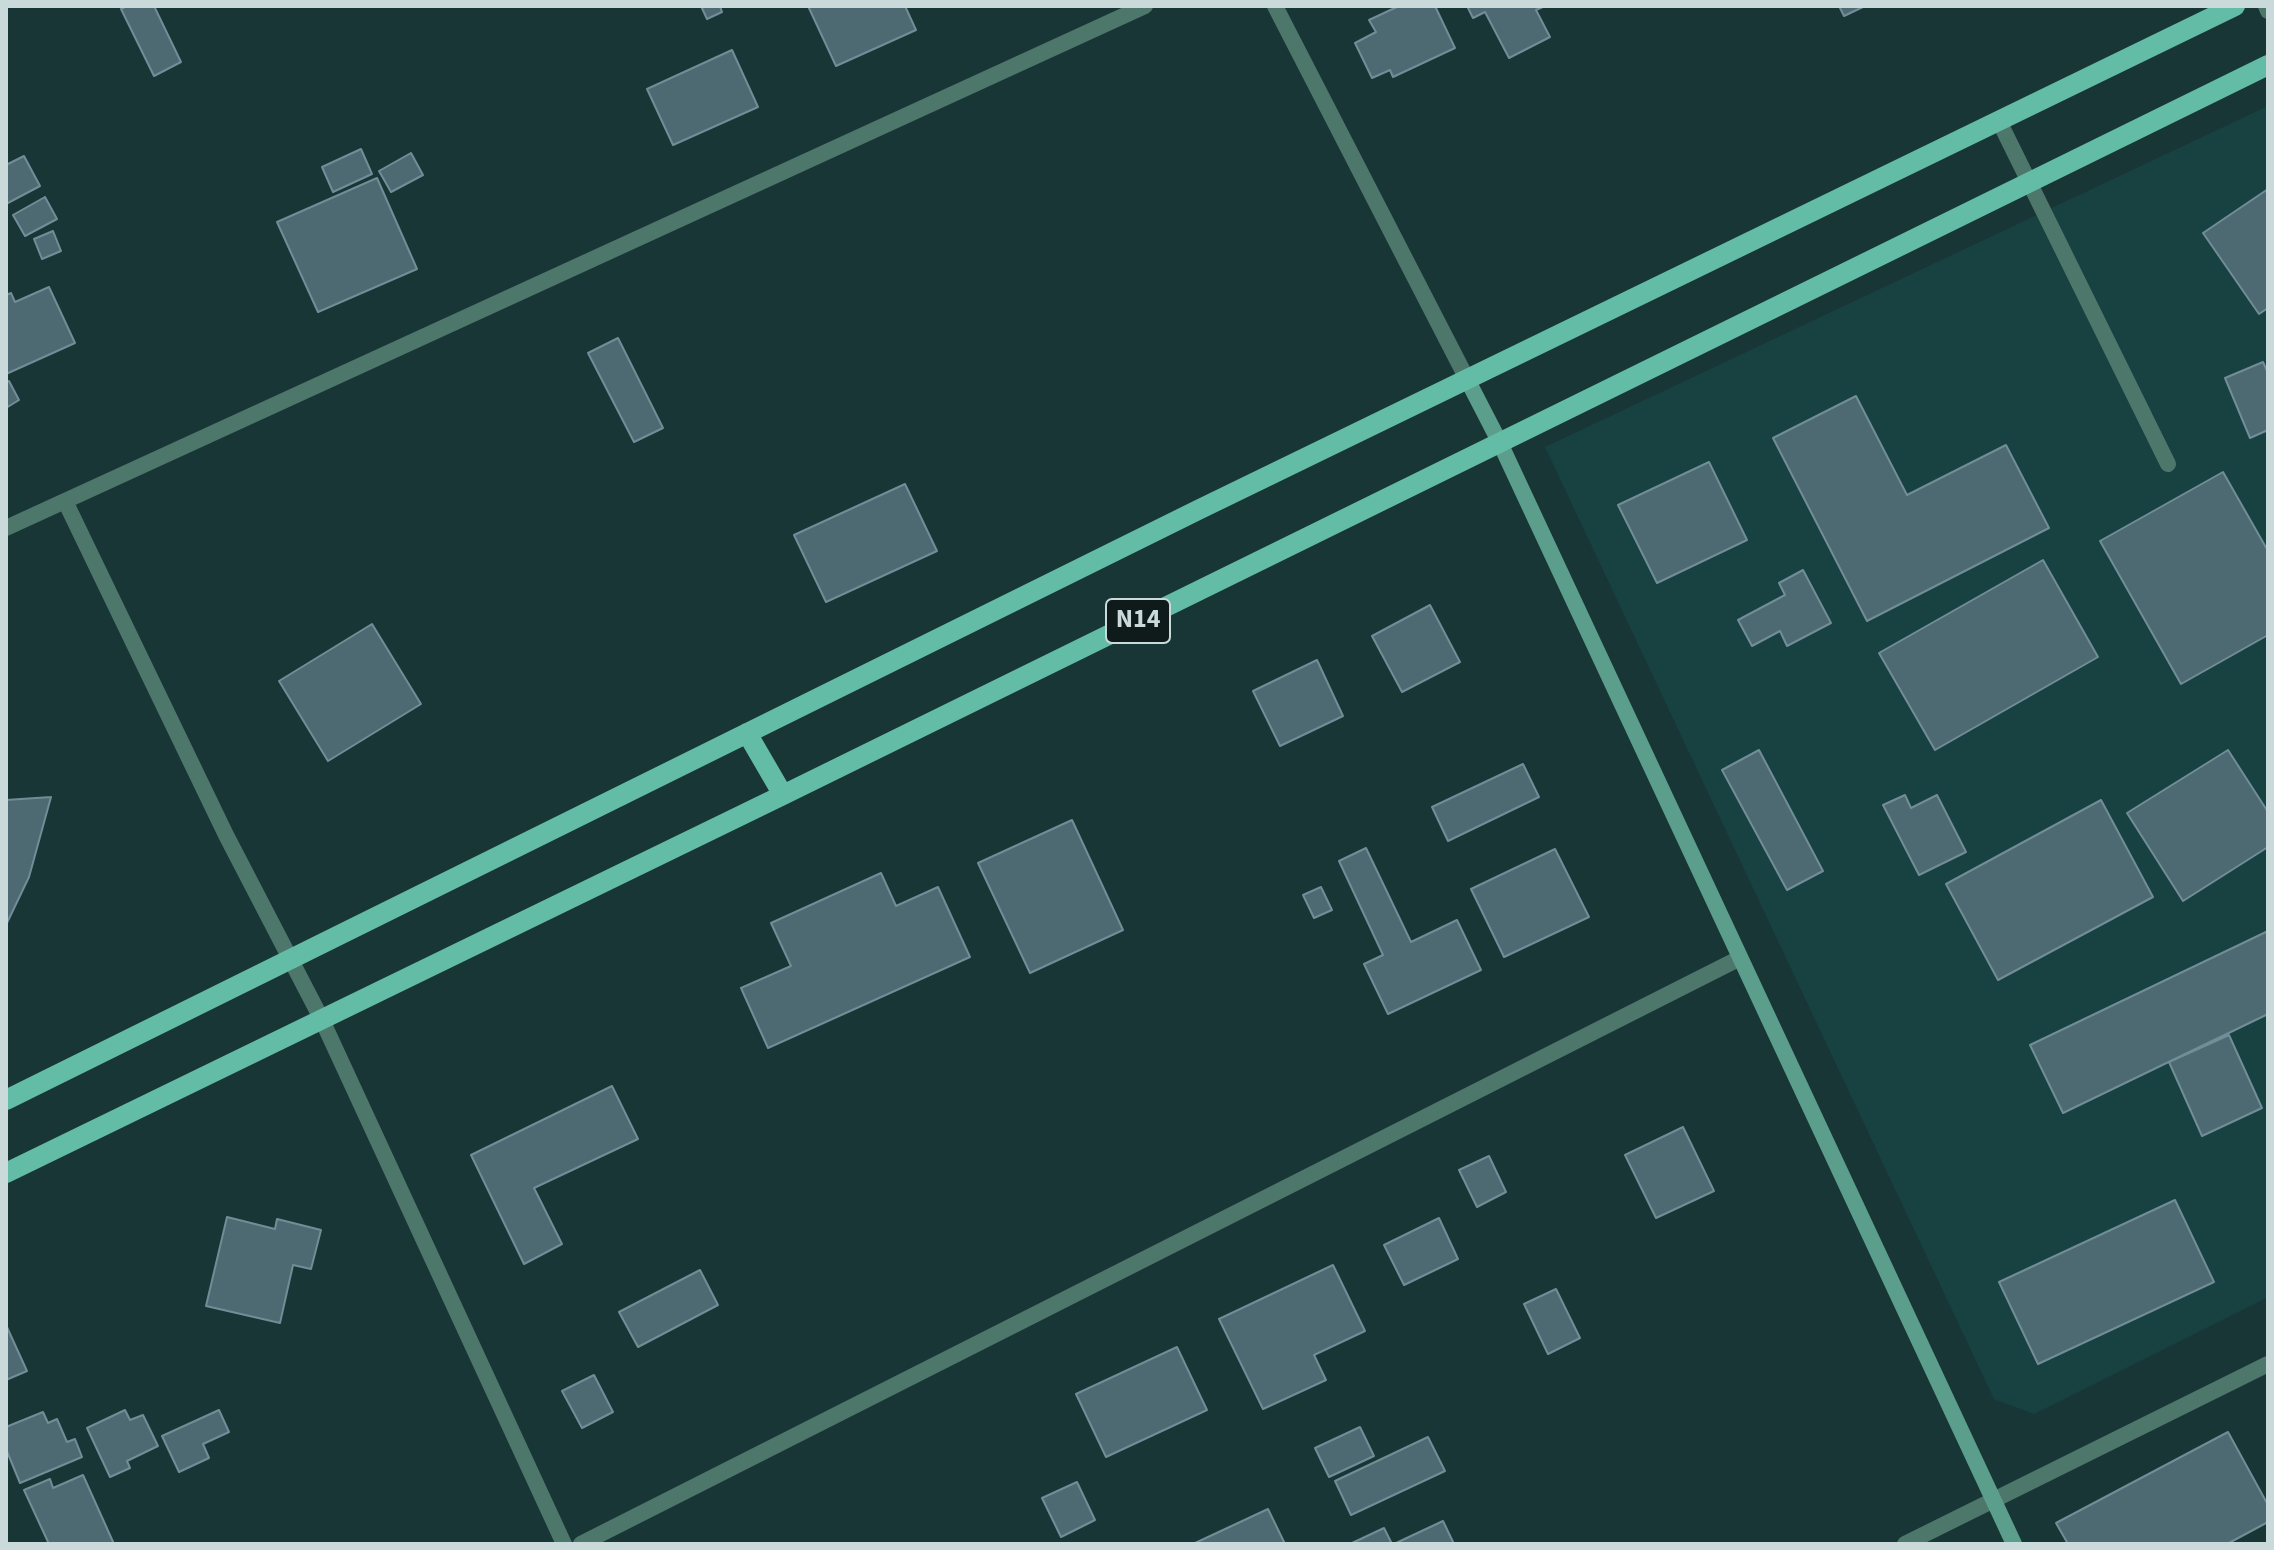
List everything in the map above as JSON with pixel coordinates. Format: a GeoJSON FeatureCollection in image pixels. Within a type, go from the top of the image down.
{"type":"FeatureCollection","features":[{"type":"Feature","properties":{"kind":"main road","name":"N14"},"geometry":{"type":"LineString","coordinates":[[6,1100],[1198,510],[2235,6]]}},
{"type":"Feature","properties":{"kind":"main road","name":"N14"},"geometry":{"type":"LineString","coordinates":[[6,1173],[2268,65]]}},
{"type":"Feature","properties":{"kind":"main road"},"geometry":{"type":"LineString","coordinates":[[1468,381],[1500,443],[2014,1544]]}},
{"type":"Feature","properties":{"kind":"main road"},"geometry":{"type":"LineString","coordinates":[[747,733],[783,795]]}},
{"type":"Feature","properties":{"kind":"street"},"geometry":{"type":"LineString","coordinates":[[6,528],[1145,6]]}},
{"type":"Feature","properties":{"kind":"street"},"geometry":{"type":"LineString","coordinates":[[1275,6],[1468,381]]}},
{"type":"Feature","properties":{"kind":"street"},"geometry":{"type":"LineString","coordinates":[[1999,121],[2168,464]]}},
{"type":"Feature","properties":{"kind":"street"},"geometry":{"type":"LineString","coordinates":[[65,501],[226,835],[322,1020],[564,1544]]}},
{"type":"Feature","properties":{"kind":"street"},"geometry":{"type":"LineString","coordinates":[[581,1544],[1740,958]]}},
{"type":"Feature","properties":{"kind":"street"},"geometry":{"type":"LineString","coordinates":[[1905,1544],[2268,1364]]}},
{"type":"Feature","properties":{"kind":"shaded area"},"geometry":{"type":"Polygon","coordinates":[[[2268,106],[2268,1297],[2034,1414],[1994,1399],[1545,447],[2268,106]]]}},
{"type":"Feature","properties":{"kind":"building"},"geometry":{"type":"Polygon","coordinates":[[[127,6],[154,6],[181,62],[154,76],[121,9],[127,6]]]}},
{"type":"Feature","properties":{"kind":"building"},"geometry":{"type":"Polygon","coordinates":[[[701,6],[720,6],[722,12],[707,19],[701,6]]]}},
{"type":"Feature","properties":{"kind":"building"},"geometry":{"type":"Polygon","coordinates":[[[808,6],[905,6],[916,30],[836,66],[808,6]]]}},
{"type":"Feature","properties":{"kind":"building"},"geometry":{"type":"Polygon","coordinates":[[[1399,6],[1435,6],[1455,48],[1393,77],[1390,70],[1372,78],[1355,43],[1376,32],[1369,20],[1399,6]]]}},
{"type":"Feature","properties":{"kind":"building"},"geometry":{"type":"Polygon","coordinates":[[[1467,6],[1545,6],[1536,10],[1550,37],[1509,58],[1485,12],[1473,18],[1467,6]]]}},
{"type":"Feature","properties":{"kind":"building"},"geometry":{"type":"Polygon","coordinates":[[[1839,6],[1865,6],[1844,16],[1839,6]]]}},
{"type":"Feature","properties":{"kind":"building"},"geometry":{"type":"Polygon","coordinates":[[[732,50],[758,107],[673,145],[647,89],[732,50]]]}},
{"type":"Feature","properties":{"kind":"building"},"geometry":{"type":"Polygon","coordinates":[[[361,149],[372,174],[333,192],[322,167],[361,149]]]}},
{"type":"Feature","properties":{"kind":"building"},"geometry":{"type":"Polygon","coordinates":[[[411,153],[423,175],[391,192],[379,171],[411,153]]]}},
{"type":"Feature","properties":{"kind":"building"},"geometry":{"type":"Polygon","coordinates":[[[24,156],[40,186],[6,204],[6,165],[24,156]]]}},
{"type":"Feature","properties":{"kind":"building"},"geometry":{"type":"Polygon","coordinates":[[[377,178],[417,269],[318,312],[277,222],[377,178]]]}},
{"type":"Feature","properties":{"kind":"building"},"geometry":{"type":"Polygon","coordinates":[[[2268,189],[2268,308],[2259,314],[2203,233],[2268,189]]]}},
{"type":"Feature","properties":{"kind":"building"},"geometry":{"type":"Polygon","coordinates":[[[45,197],[57,219],[25,236],[13,215],[45,197]]]}},
{"type":"Feature","properties":{"kind":"building"},"geometry":{"type":"Polygon","coordinates":[[[53,231],[61,251],[42,259],[34,239],[53,231]]]}},
{"type":"Feature","properties":{"kind":"building"},"geometry":{"type":"Polygon","coordinates":[[[49,287],[75,343],[6,374],[6,295],[11,293],[15,302],[49,287]]]}},
{"type":"Feature","properties":{"kind":"building"},"geometry":{"type":"Polygon","coordinates":[[[618,338],[663,428],[634,442],[588,353],[618,338]]]}},
{"type":"Feature","properties":{"kind":"building"},"geometry":{"type":"Polygon","coordinates":[[[2263,362],[2268,373],[2268,430],[2250,438],[2225,378],[2263,362]]]}},
{"type":"Feature","properties":{"kind":"building"},"geometry":{"type":"Polygon","coordinates":[[[9,381],[19,400],[6,408],[6,382],[9,381]]]}},
{"type":"Feature","properties":{"kind":"building"},"geometry":{"type":"Polygon","coordinates":[[[1856,396],[1907,495],[2006,445],[2049,528],[1867,621],[1773,438],[1856,396]]]}},
{"type":"Feature","properties":{"kind":"building"},"geometry":{"type":"Polygon","coordinates":[[[1709,462],[1747,540],[1657,583],[1618,505],[1709,462]]]}},
{"type":"Feature","properties":{"kind":"building"},"geometry":{"type":"Polygon","coordinates":[[[2223,472],[2268,551],[2268,635],[2181,684],[2100,541],[2223,472]]]}},
{"type":"Feature","properties":{"kind":"building"},"geometry":{"type":"Polygon","coordinates":[[[905,484],[937,551],[826,602],[794,535],[905,484]]]}},
{"type":"Feature","properties":{"kind":"building"},"geometry":{"type":"Polygon","coordinates":[[[2043,560],[2098,657],[1935,750],[1879,653],[2043,560]]]}},
{"type":"Feature","properties":{"kind":"building"},"geometry":{"type":"Polygon","coordinates":[[[1803,570],[1831,623],[1787,646],[1780,631],[1752,646],[1738,620],[1785,595],[1779,583],[1803,570]]]}},
{"type":"Feature","properties":{"kind":"building"},"geometry":{"type":"Polygon","coordinates":[[[1430,605],[1460,662],[1402,692],[1372,636],[1430,605]]]}},
{"type":"Feature","properties":{"kind":"building"},"geometry":{"type":"Polygon","coordinates":[[[372,624],[421,704],[328,761],[279,681],[372,624]]]}},
{"type":"Feature","properties":{"kind":"building"},"geometry":{"type":"Polygon","coordinates":[[[1317,660],[1343,716],[1280,746],[1253,691],[1317,660]]]}},
{"type":"Feature","properties":{"kind":"building"},"geometry":{"type":"Polygon","coordinates":[[[1759,750],[1823,871],[1787,890],[1722,770],[1759,750]]]}},
{"type":"Feature","properties":{"kind":"building"},"geometry":{"type":"Polygon","coordinates":[[[2228,750],[2268,812],[2268,847],[2183,901],[2127,813],[2228,750]]]}},
{"type":"Feature","properties":{"kind":"building"},"geometry":{"type":"Polygon","coordinates":[[[1523,764],[1539,797],[1448,841],[1432,807],[1523,764]]]}},
{"type":"Feature","properties":{"kind":"building"},"geometry":{"type":"Polygon","coordinates":[[[1905,795],[1911,808],[1937,795],[1966,852],[1919,875],[1883,805],[1905,795]]]}},
{"type":"Feature","properties":{"kind":"building"},"geometry":{"type":"Polygon","coordinates":[[[51,797],[29,877],[6,925],[6,800],[51,797]]]}},
{"type":"Feature","properties":{"kind":"building"},"geometry":{"type":"Polygon","coordinates":[[[2101,800],[2153,897],[1998,980],[1946,884],[2101,800]]]}},
{"type":"Feature","properties":{"kind":"building"},"geometry":{"type":"Polygon","coordinates":[[[1072,820],[1123,930],[1030,973],[978,863],[1072,820]]]}},
{"type":"Feature","properties":{"kind":"building"},"geometry":{"type":"Polygon","coordinates":[[[1366,848],[1411,942],[1457,920],[1481,970],[1388,1014],[1364,964],[1383,955],[1339,861],[1366,848]]]}},
{"type":"Feature","properties":{"kind":"building"},"geometry":{"type":"Polygon","coordinates":[[[1555,849],[1589,917],[1504,957],[1471,889],[1555,849]]]}},
{"type":"Feature","properties":{"kind":"building"},"geometry":{"type":"Polygon","coordinates":[[[881,873],[896,906],[938,887],[970,957],[768,1048],[741,988],[791,966],[771,923],[881,873]]]}},
{"type":"Feature","properties":{"kind":"building"},"geometry":{"type":"Polygon","coordinates":[[[1321,887],[1332,910],[1314,918],[1303,895],[1321,887]]]}},
{"type":"Feature","properties":{"kind":"building"},"geometry":{"type":"Polygon","coordinates":[[[2268,931],[2268,1014],[2063,1113],[2030,1045],[2268,931]]]}},
{"type":"Feature","properties":{"kind":"building"},"geometry":{"type":"Polygon","coordinates":[[[2229,1035],[2262,1108],[2202,1136],[2169,1062],[2229,1035]]]}},
{"type":"Feature","properties":{"kind":"building"},"geometry":{"type":"Polygon","coordinates":[[[612,1086],[638,1139],[534,1188],[562,1244],[524,1264],[471,1155],[612,1086]]]}},
{"type":"Feature","properties":{"kind":"building"},"geometry":{"type":"Polygon","coordinates":[[[1683,1127],[1714,1191],[1656,1218],[1625,1155],[1683,1127]]]}},
{"type":"Feature","properties":{"kind":"building"},"geometry":{"type":"Polygon","coordinates":[[[1489,1156],[1506,1192],[1477,1207],[1459,1170],[1489,1156]]]}},
{"type":"Feature","properties":{"kind":"building"},"geometry":{"type":"Polygon","coordinates":[[[2175,1200],[2214,1282],[2038,1364],[1999,1282],[2175,1200]]]}},
{"type":"Feature","properties":{"kind":"building"},"geometry":{"type":"Polygon","coordinates":[[[227,1217],[275,1229],[277,1219],[321,1230],[311,1269],[293,1265],[280,1323],[206,1306],[227,1217]]]}},
{"type":"Feature","properties":{"kind":"building"},"geometry":{"type":"Polygon","coordinates":[[[1439,1218],[1458,1259],[1404,1285],[1384,1245],[1439,1218]]]}},
{"type":"Feature","properties":{"kind":"building"},"geometry":{"type":"Polygon","coordinates":[[[1333,1265],[1365,1331],[1314,1355],[1326,1380],[1263,1409],[1219,1319],[1333,1265]]]}},
{"type":"Feature","properties":{"kind":"building"},"geometry":{"type":"Polygon","coordinates":[[[700,1270],[718,1305],[638,1347],[619,1312],[700,1270]]]}},
{"type":"Feature","properties":{"kind":"building"},"geometry":{"type":"Polygon","coordinates":[[[1556,1289],[1580,1338],[1548,1354],[1524,1304],[1556,1289]]]}},
{"type":"Feature","properties":{"kind":"building"},"geometry":{"type":"Polygon","coordinates":[[[6,1325],[27,1371],[6,1380],[6,1325]]]}},
{"type":"Feature","properties":{"kind":"building"},"geometry":{"type":"Polygon","coordinates":[[[1177,1347],[1207,1410],[1106,1457],[1076,1394],[1177,1347]]]}},
{"type":"Feature","properties":{"kind":"building"},"geometry":{"type":"Polygon","coordinates":[[[594,1375],[613,1412],[582,1428],[562,1391],[594,1375]]]}},
{"type":"Feature","properties":{"kind":"building"},"geometry":{"type":"Polygon","coordinates":[[[125,1410],[130,1420],[143,1415],[158,1446],[127,1461],[130,1468],[110,1477],[87,1428],[125,1410]]]}},
{"type":"Feature","properties":{"kind":"building"},"geometry":{"type":"Polygon","coordinates":[[[219,1410],[229,1432],[203,1444],[209,1458],[179,1472],[162,1436],[219,1410]]]}},
{"type":"Feature","properties":{"kind":"building"},"geometry":{"type":"Polygon","coordinates":[[[43,1412],[48,1423],[57,1419],[67,1442],[75,1439],[82,1457],[20,1483],[6,1449],[6,1427],[43,1412]]]}},
{"type":"Feature","properties":{"kind":"building"},"geometry":{"type":"Polygon","coordinates":[[[1360,1427],[1374,1456],[1329,1477],[1315,1448],[1360,1427]]]}},
{"type":"Feature","properties":{"kind":"building"},"geometry":{"type":"Polygon","coordinates":[[[2228,1432],[2268,1505],[2268,1522],[2227,1544],[2068,1544],[2056,1523],[2228,1432]]]}},
{"type":"Feature","properties":{"kind":"building"},"geometry":{"type":"Polygon","coordinates":[[[1428,1437],[1445,1471],[1351,1515],[1335,1481],[1428,1437]]]}},
{"type":"Feature","properties":{"kind":"building"},"geometry":{"type":"Polygon","coordinates":[[[83,1475],[114,1544],[49,1544],[24,1490],[50,1479],[53,1488],[83,1475]]]}},
{"type":"Feature","properties":{"kind":"building"},"geometry":{"type":"Polygon","coordinates":[[[1077,1482],[1095,1520],[1061,1537],[1042,1498],[1077,1482]]]}},
{"type":"Feature","properties":{"kind":"building"},"geometry":{"type":"Polygon","coordinates":[[[1268,1509],[1285,1544],[1193,1544],[1268,1509]]]}},
{"type":"Feature","properties":{"kind":"building"},"geometry":{"type":"Polygon","coordinates":[[[1443,1521],[1454,1544],[1394,1544],[1443,1521]]]}},
{"type":"Feature","properties":{"kind":"building"},"geometry":{"type":"Polygon","coordinates":[[[1384,1528],[1392,1544],[1350,1544],[1384,1528]]]}}]}
